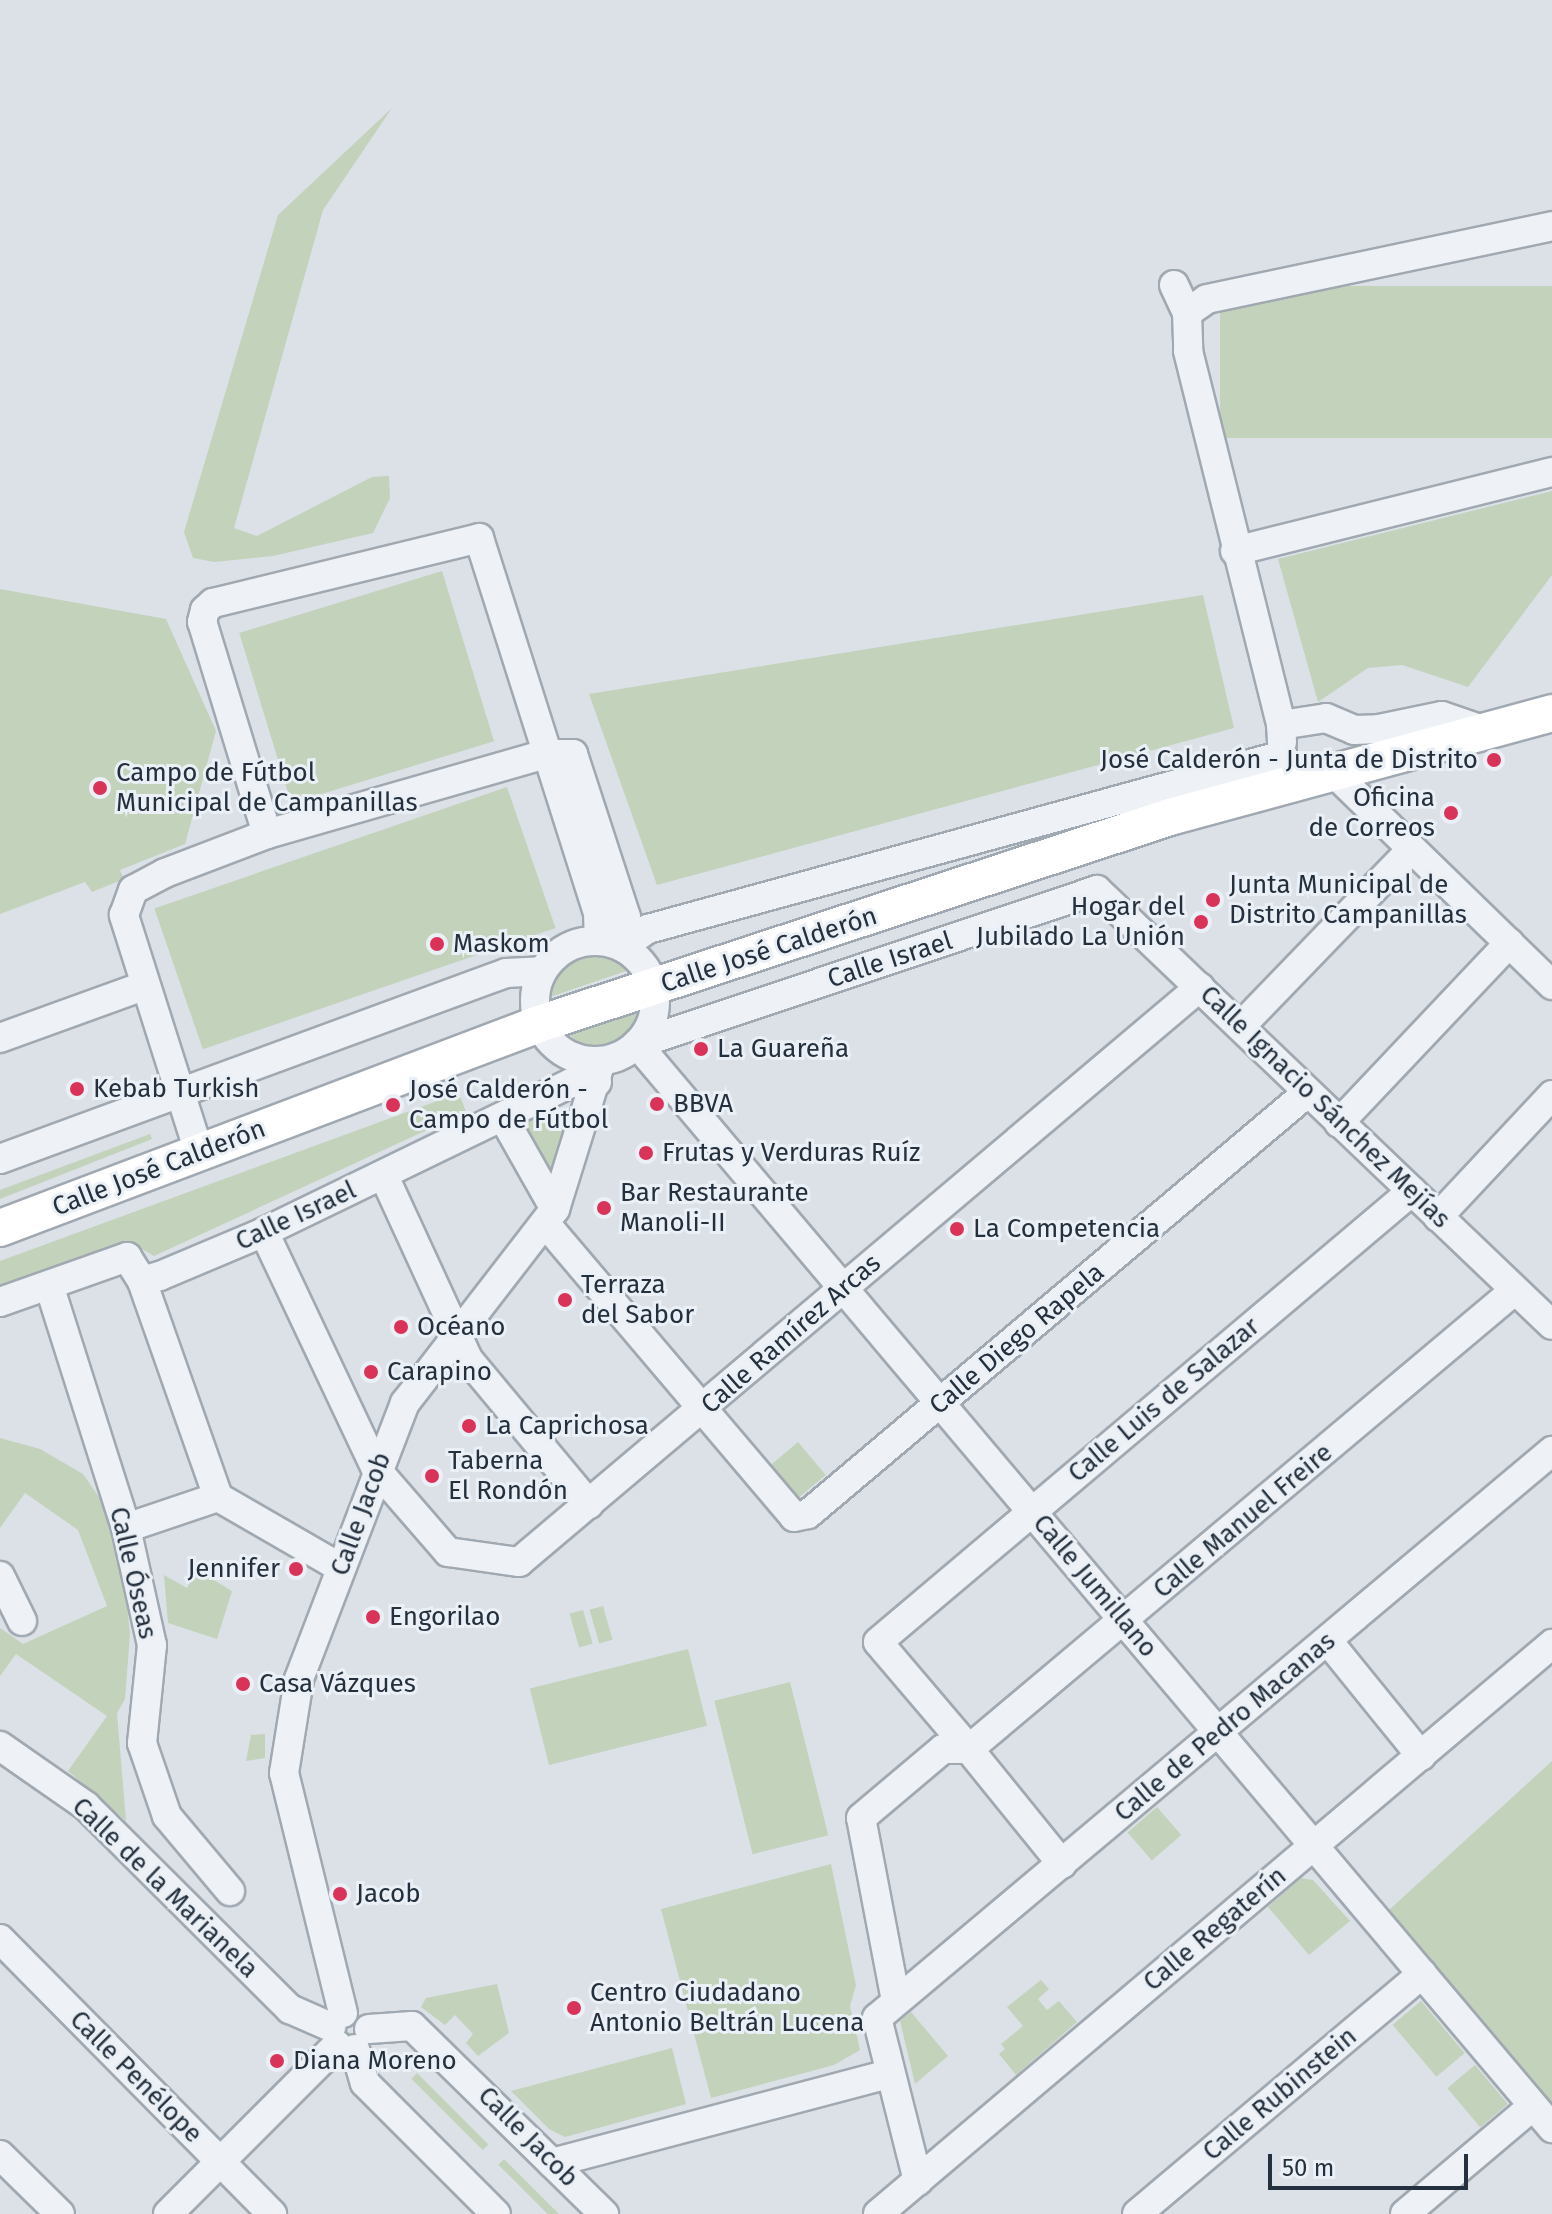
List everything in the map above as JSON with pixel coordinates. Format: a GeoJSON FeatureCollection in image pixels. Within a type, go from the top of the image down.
{"type":"FeatureCollection","features":[{"type":"Feature","properties":{"kind":"main road","name":"Calle José Calderón"},"geometry":{"type":"LineString","coordinates":[[0,1228],[199,1152],[387,1086],[539,1024],[1170,817],[1287,769],[1332,771],[1552,713]]}},
{"type":"Feature","properties":{"kind":"street"},"geometry":{"type":"LineString","coordinates":[[1187,313],[1207,299],[1552,226]]}},
{"type":"Feature","properties":{"kind":"street"},"geometry":{"type":"LineString","coordinates":[[1174,285],[1187,313],[1188,351],[1235,551],[1281,725],[1287,769]]}},
{"type":"Feature","properties":{"kind":"street"},"geometry":{"type":"LineString","coordinates":[[1235,551],[1552,472]]}},
{"type":"Feature","properties":{"kind":"street"},"geometry":{"type":"LineString","coordinates":[[267,834],[202,622],[213,603],[479,538],[546,754]]}},
{"type":"Feature","properties":{"kind":"street"},"geometry":{"type":"LineString","coordinates":[[1281,725],[1326,718],[1354,730],[1379,729],[1442,716],[1483,730]]}},
{"type":"Feature","properties":{"kind":"street"},"geometry":{"type":"LineString","coordinates":[[199,1152],[124,915],[133,890],[267,834],[546,754],[573,754],[626,917],[610,944],[648,971],[654,988],[649,1028],[637,1044]]}},
{"type":"Feature","properties":{"kind":"street","name":"Calle José Calderón"},"geometry":{"type":"LineString","coordinates":[[542,971],[569,946],[610,944],[659,925],[1287,769]]}},
{"type":"Feature","properties":{"kind":"street"},"geometry":{"type":"LineString","coordinates":[[1332,771],[1552,985]]}},
{"type":"Feature","properties":{"kind":"street"},"geometry":{"type":"LineString","coordinates":[[1241,1026],[1412,849]]}},
{"type":"Feature","properties":{"kind":"street","name":"Calle Ignacio Sánchez Mejías"},"geometry":{"type":"LineString","coordinates":[[1097,890],[1515,1290],[1547,1311]]}},
{"type":"Feature","properties":{"kind":"street","name":"Calle Israel"},"geometry":{"type":"LineString","coordinates":[[142,1281],[264,1232],[504,1119],[571,1083],[599,1072],[637,1044],[1097,890]]}},
{"type":"Feature","properties":{"kind":"street"},"geometry":{"type":"LineString","coordinates":[[1339,1123],[1509,943]]}},
{"type":"Feature","properties":{"kind":"street"},"geometry":{"type":"LineString","coordinates":[[0,1159],[506,973],[542,971],[535,997],[539,1024],[563,1053],[599,1072]]}},
{"type":"Feature","properties":{"kind":"street"},"geometry":{"type":"LineString","coordinates":[[0,1038],[144,986]]}},
{"type":"Feature","properties":{"kind":"street","name":"Calle Ramírez Arcas"},"geometry":{"type":"LineString","coordinates":[[264,1232],[376,1469],[448,1552],[519,1562],[1200,987]]}},
{"type":"Feature","properties":{"kind":"street","name":"Calle Jumillano"},"geometry":{"type":"LineString","coordinates":[[637,1044],[841,1290],[1032,1510],[1552,2128]]}},
{"type":"Feature","properties":{"kind":"street","name":"Calle Jacob"},"geometry":{"type":"LineString","coordinates":[[496,2214],[365,2083],[347,2033],[284,1773],[299,1679],[376,1469],[405,1403],[456,1331],[550,1216],[599,1072]]}},
{"type":"Feature","properties":{"kind":"street","name":"Calle Diego Rapela"},"geometry":{"type":"LineString","coordinates":[[700,1412],[794,1517],[808,1514],[1308,1092]]}},
{"type":"Feature","properties":{"kind":"street"},"geometry":{"type":"LineString","coordinates":[[1438,1217],[1552,1095]]}},
{"type":"Feature","properties":{"kind":"street"},"geometry":{"type":"LineString","coordinates":[[504,1119],[550,1216],[700,1412]]}},
{"type":"Feature","properties":{"kind":"street"},"geometry":{"type":"LineString","coordinates":[[384,1176],[468,1359],[589,1504]]}},
{"type":"Feature","properties":{"kind":"street","name":"Calle Luis de Salazar"},"geometry":{"type":"LineString","coordinates":[[969,1749],[878,1642],[1412,1191]]}},
{"type":"Feature","properties":{"kind":"street"},"geometry":{"type":"LineString","coordinates":[[0,1302],[127,1257],[142,1281],[218,1497],[341,1568]]}},
{"type":"Feature","properties":{"kind":"street","name":"Calle Óseas"},"geometry":{"type":"LineString","coordinates":[[49,1285],[126,1528],[152,1645],[142,1743],[167,1816],[230,1891]]}},
{"type":"Feature","properties":{"kind":"street","name":"Calle Manuel Freire"},"geometry":{"type":"LineString","coordinates":[[896,2001],[861,1818],[943,1749],[969,1749],[1125,1621],[1515,1290]]}},
{"type":"Feature","properties":{"kind":"street","name":"Calle de Pedro Macanas"},"geometry":{"type":"LineString","coordinates":[[896,2001],[1220,1733],[1552,1451]]}},
{"type":"Feature","properties":{"kind":"street"},"geometry":{"type":"LineString","coordinates":[[126,1528],[218,1497]]}},
{"type":"Feature","properties":{"kind":"street"},"geometry":{"type":"LineString","coordinates":[[0,1576],[22,1621]]}},
{"type":"Feature","properties":{"kind":"street"},"geometry":{"type":"LineString","coordinates":[[1328,1641],[1421,1756]]}},
{"type":"Feature","properties":{"kind":"street","name":"Calle Regaterín"},"geometry":{"type":"LineString","coordinates":[[878,2214],[1552,1644]]}},
{"type":"Feature","properties":{"kind":"street","name":"Calle de la Marianela"},"geometry":{"type":"LineString","coordinates":[[0,1746],[86,1806],[290,2009],[347,2033]]}},
{"type":"Feature","properties":{"kind":"street"},"geometry":{"type":"LineString","coordinates":[[969,1749],[1062,1864]]}},
{"type":"Feature","properties":{"kind":"street","name":"Calle Penélope"},"geometry":{"type":"LineString","coordinates":[[0,1939],[272,2214]]}},
{"type":"Feature","properties":{"kind":"street","name":"Calle Rubinstein"},"geometry":{"type":"LineString","coordinates":[[1137,2214],[1422,1974]]}},
{"type":"Feature","properties":{"kind":"street"},"geometry":{"type":"LineString","coordinates":[[896,2001],[877,2018],[888,2074],[918,2181]]}},
{"type":"Feature","properties":{"kind":"street","name":"Calle Jacob"},"geometry":{"type":"LineString","coordinates":[[347,2033],[412,2026],[604,2214]]}},
{"type":"Feature","properties":{"kind":"street"},"geometry":{"type":"LineString","coordinates":[[168,2214],[347,2033]]}},
{"type":"Feature","properties":{"kind":"street"},"geometry":{"type":"LineString","coordinates":[[552,2163],[888,2074]]}},
{"type":"Feature","properties":{"kind":"street"},"geometry":{"type":"LineString","coordinates":[[1405,2214],[1533,2106]]}},
{"type":"Feature","properties":{"kind":"street"},"geometry":{"type":"LineString","coordinates":[[0,2155],[60,2214]]}},
{"type":"Feature","properties":{"kind":"green space"},"geometry":{"type":"Polygon","coordinates":[[[392,108],[323,210],[234,528],[257,536],[372,477],[389,476],[390,498],[373,533],[273,556],[214,562],[193,558],[184,532],[278,215],[392,108]]]}},
{"type":"Feature","properties":{"kind":"green space"},"geometry":{"type":"Polygon","coordinates":[[[1220,286],[1552,286],[1552,438],[1220,438],[1220,286]]]}},
{"type":"Feature","properties":{"kind":"green space"},"geometry":{"type":"Polygon","coordinates":[[[1552,491],[1552,575],[1468,687],[1402,665],[1368,668],[1318,702],[1278,559],[1552,491]]]}},
{"type":"Feature","properties":{"kind":"green space"},"geometry":{"type":"Polygon","coordinates":[[[442,571],[494,741],[291,803],[239,633],[442,571]]]}},
{"type":"Feature","properties":{"kind":"green space","name":"Campo de Fútbol Municipal de Campanillas"},"geometry":{"type":"Polygon","coordinates":[[[0,589],[166,619],[216,731],[185,844],[120,870],[124,879],[92,892],[85,882],[0,914],[0,589]]]}},
{"type":"Feature","properties":{"kind":"green space"},"geometry":{"type":"Polygon","coordinates":[[[1203,595],[1234,728],[657,885],[589,694],[1203,595]]]}},
{"type":"Feature","properties":{"kind":"green space"},"geometry":{"type":"Polygon","coordinates":[[[507,787],[556,928],[203,1049],[154,908],[507,787]]]}},
{"type":"Feature","properties":{"kind":"green space"},"geometry":{"type":"Polygon","coordinates":[[[590,950],[623,961],[629,970],[547,998],[547,985],[556,967],[573,954],[590,950]]]}},
{"type":"Feature","properties":{"kind":"green space"},"geometry":{"type":"Polygon","coordinates":[[[637,1005],[641,1016],[632,1034],[611,1048],[586,1050],[566,1031],[637,1005]]]}},
{"type":"Feature","properties":{"kind":"green space"},"geometry":{"type":"Polygon","coordinates":[[[459,1093],[466,1112],[154,1256],[135,1245],[117,1245],[0,1287],[0,1261],[459,1093]]]}},
{"type":"Feature","properties":{"kind":"green space"},"geometry":{"type":"Polygon","coordinates":[[[553,1107],[572,1118],[551,1177],[520,1125],[553,1107]]]}},
{"type":"Feature","properties":{"kind":"green space"},"geometry":{"type":"Polygon","coordinates":[[[150,1134],[152,1139],[0,1199],[0,1190],[150,1134]]]}},
{"type":"Feature","properties":{"kind":"green space"},"geometry":{"type":"Polygon","coordinates":[[[0,1438],[40,1449],[83,1474],[119,1526],[130,1634],[125,1699],[117,1713],[126,1821],[68,1771],[107,1716],[16,1654],[0,1676],[0,1628],[23,1644],[107,1606],[78,1530],[25,1493],[0,1528],[0,1438]]]}},
{"type":"Feature","properties":{"kind":"green space"},"geometry":{"type":"Polygon","coordinates":[[[798,1442],[826,1475],[798,1498],[770,1465],[798,1442]]]}},
{"type":"Feature","properties":{"kind":"green space"},"geometry":{"type":"Polygon","coordinates":[[[197,1570],[232,1591],[217,1639],[168,1623],[164,1575],[187,1588],[197,1570]]]}},
{"type":"Feature","properties":{"kind":"green space"},"geometry":{"type":"Polygon","coordinates":[[[603,1606],[613,1640],[599,1644],[590,1610],[603,1606]]]}},
{"type":"Feature","properties":{"kind":"green space"},"geometry":{"type":"Polygon","coordinates":[[[583,1610],[593,1644],[579,1648],[570,1614],[583,1610]]]}},
{"type":"Feature","properties":{"kind":"green space"},"geometry":{"type":"Polygon","coordinates":[[[688,1649],[707,1726],[549,1765],[530,1688],[688,1649]]]}},
{"type":"Feature","properties":{"kind":"green space"},"geometry":{"type":"Polygon","coordinates":[[[790,1682],[828,1835],[753,1854],[714,1701],[790,1682]]]}},
{"type":"Feature","properties":{"kind":"green space"},"geometry":{"type":"Polygon","coordinates":[[[265,1734],[265,1758],[246,1761],[251,1735],[265,1734]]]}},
{"type":"Feature","properties":{"kind":"green space"},"geometry":{"type":"Polygon","coordinates":[[[1552,1761],[1552,2107],[1389,1910],[1552,1761]]]}},
{"type":"Feature","properties":{"kind":"green space"},"geometry":{"type":"Polygon","coordinates":[[[1157,1807],[1181,1835],[1152,1861],[1128,1833],[1157,1807]]]}},
{"type":"Feature","properties":{"kind":"green space"},"geometry":{"type":"Polygon","coordinates":[[[831,1864],[856,1985],[850,2006],[860,2050],[834,2065],[711,2098],[661,1909],[831,1864]]]}},
{"type":"Feature","properties":{"kind":"green space"},"geometry":{"type":"Polygon","coordinates":[[[1301,1878],[1313,1880],[1350,1921],[1309,1955],[1268,1907],[1301,1878]]]}},
{"type":"Feature","properties":{"kind":"green space"},"geometry":{"type":"Polygon","coordinates":[[[1041,1980],[1049,1989],[1038,1999],[1047,2010],[1059,2001],[1077,2022],[1016,2075],[999,2054],[1005,2049],[1001,2044],[1023,2026],[1007,2007],[1041,1980]]]}},
{"type":"Feature","properties":{"kind":"green space"},"geometry":{"type":"Polygon","coordinates":[[[497,1984],[509,2033],[478,2056],[466,2043],[473,2034],[455,2015],[445,2025],[421,2007],[426,1998],[497,1984]]]}},
{"type":"Feature","properties":{"kind":"green space"},"geometry":{"type":"Polygon","coordinates":[[[1421,2001],[1465,2053],[1436,2077],[1393,2025],[1421,2001]]]}},
{"type":"Feature","properties":{"kind":"green space"},"geometry":{"type":"Polygon","coordinates":[[[911,2012],[948,2056],[915,2084],[900,2021],[911,2012]]]}},
{"type":"Feature","properties":{"kind":"green space"},"geometry":{"type":"Polygon","coordinates":[[[672,2048],[686,2104],[565,2137],[549,2129],[511,2091],[672,2048]]]}},
{"type":"Feature","properties":{"kind":"green space"},"geometry":{"type":"Polygon","coordinates":[[[1475,2065],[1508,2104],[1480,2127],[1447,2088],[1475,2065]]]}},
{"type":"Feature","properties":{"kind":"green space"},"geometry":{"type":"Polygon","coordinates":[[[417,2073],[488,2144],[483,2150],[411,2079],[417,2073]]]}},
{"type":"Feature","properties":{"kind":"green space"},"geometry":{"type":"Polygon","coordinates":[[[504,2159],[559,2214],[548,2214],[498,2165],[504,2159]]]}},
{"type":"Feature","properties":{"kind":"place","name":"José Calderón - Junta de Distrito"},"geometry":{"type":"Point","coordinates":[1494,760]}},
{"type":"Feature","properties":{"kind":"place","name":"Campo de Fútbol Municipal de Campanillas"},"geometry":{"type":"Point","coordinates":[100,788]}},
{"type":"Feature","properties":{"kind":"place","name":"Oficina de Correos"},"geometry":{"type":"Point","coordinates":[1451,813]}},
{"type":"Feature","properties":{"kind":"place","name":"Junta Municipal de Distrito Campanillas"},"geometry":{"type":"Point","coordinates":[1213,900]}},
{"type":"Feature","properties":{"kind":"place","name":"Hogar del Jubilado La Unión"},"geometry":{"type":"Point","coordinates":[1201,922]}},
{"type":"Feature","properties":{"kind":"place","name":"Maskom"},"geometry":{"type":"Point","coordinates":[437,944]}},
{"type":"Feature","properties":{"kind":"place","name":"La Guareña"},"geometry":{"type":"Point","coordinates":[701,1049]}},
{"type":"Feature","properties":{"kind":"place","name":"Kebab Turkish"},"geometry":{"type":"Point","coordinates":[77,1089]}},
{"type":"Feature","properties":{"kind":"place","name":"BBVA"},"geometry":{"type":"Point","coordinates":[657,1104]}},
{"type":"Feature","properties":{"kind":"place","name":"José Calderón - Campo de Fútbol"},"geometry":{"type":"Point","coordinates":[393,1105]}},
{"type":"Feature","properties":{"kind":"place","name":"Frutas y Verduras Ruíz"},"geometry":{"type":"Point","coordinates":[646,1153]}},
{"type":"Feature","properties":{"kind":"place","name":"Bar Restaurante Manoli-II"},"geometry":{"type":"Point","coordinates":[604,1208]}},
{"type":"Feature","properties":{"kind":"place","name":"La Competencia"},"geometry":{"type":"Point","coordinates":[957,1229]}},
{"type":"Feature","properties":{"kind":"place","name":"Terraza del Sabor"},"geometry":{"type":"Point","coordinates":[565,1300]}},
{"type":"Feature","properties":{"kind":"place","name":"Océano"},"geometry":{"type":"Point","coordinates":[401,1327]}},
{"type":"Feature","properties":{"kind":"place","name":"Carapino"},"geometry":{"type":"Point","coordinates":[371,1372]}},
{"type":"Feature","properties":{"kind":"place","name":"La Caprichosa"},"geometry":{"type":"Point","coordinates":[469,1426]}},
{"type":"Feature","properties":{"kind":"place","name":"Taberna El Rondón"},"geometry":{"type":"Point","coordinates":[432,1476]}},
{"type":"Feature","properties":{"kind":"place","name":"Jennifer"},"geometry":{"type":"Point","coordinates":[296,1569]}},
{"type":"Feature","properties":{"kind":"place","name":"Engorilao"},"geometry":{"type":"Point","coordinates":[373,1617]}},
{"type":"Feature","properties":{"kind":"place","name":"Casa Vázques"},"geometry":{"type":"Point","coordinates":[243,1684]}},
{"type":"Feature","properties":{"kind":"place","name":"Jacob"},"geometry":{"type":"Point","coordinates":[340,1894]}},
{"type":"Feature","properties":{"kind":"place","name":"Centro Ciudadano Antonio Beltrán Lucena"},"geometry":{"type":"Point","coordinates":[574,2008]}},
{"type":"Feature","properties":{"kind":"place","name":"Diana Moreno"},"geometry":{"type":"Point","coordinates":[277,2061]}}]}
